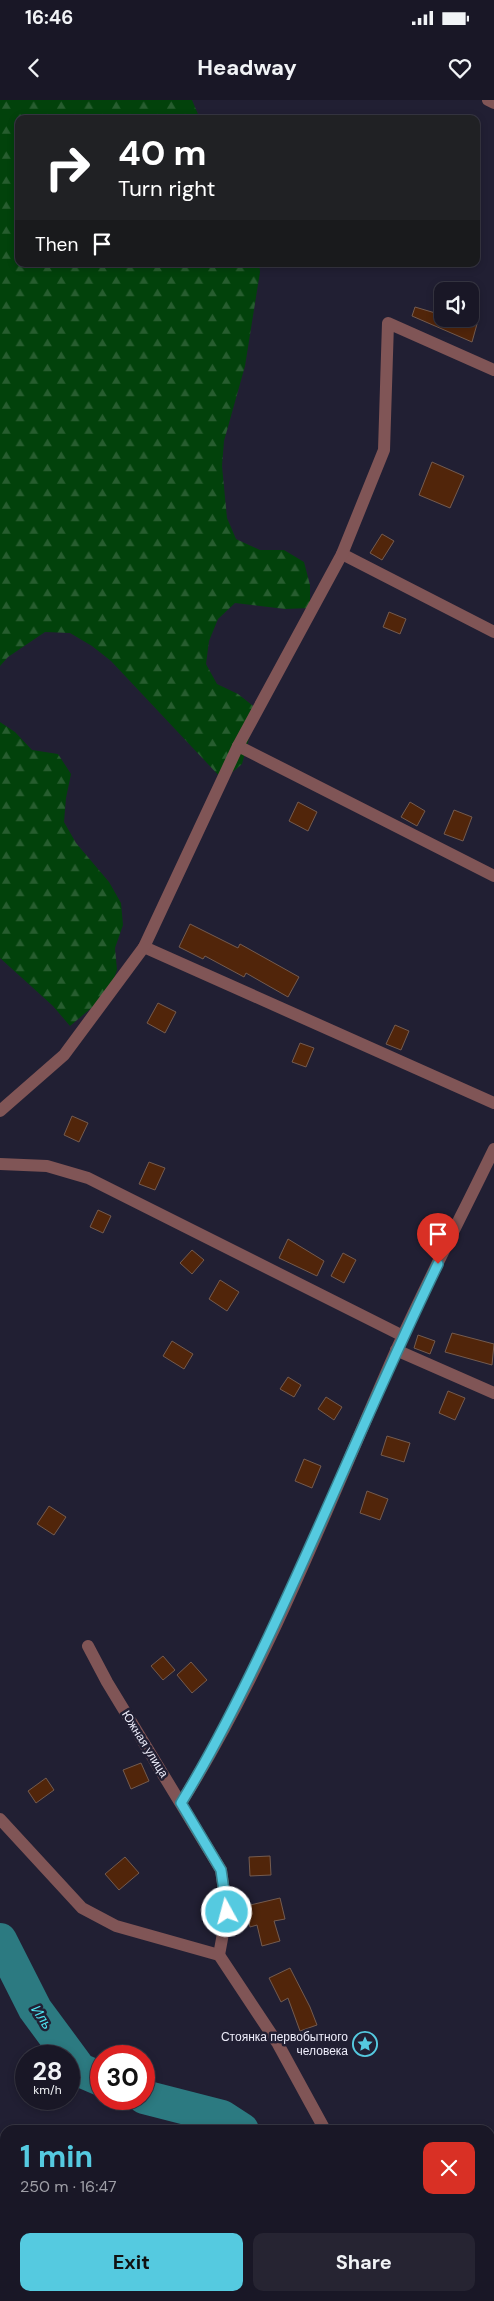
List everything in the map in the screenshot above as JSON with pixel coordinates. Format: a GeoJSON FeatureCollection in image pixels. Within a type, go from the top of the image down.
{"type":"FeatureCollection","features":[{"type":"Feature","properties":{"kind":"street"},"geometry":{"type":"LineString","coordinates":[[488,100],[494,103]]}},
{"type":"Feature","properties":{"kind":"street"},"geometry":{"type":"LineString","coordinates":[[0,1111],[64,1055],[144,947],[238,746],[342,554],[384,450],[388,323],[494,370]]}},
{"type":"Feature","properties":{"kind":"street"},"geometry":{"type":"LineString","coordinates":[[342,554],[494,632]]}},
{"type":"Feature","properties":{"kind":"street"},"geometry":{"type":"LineString","coordinates":[[238,746],[494,876]]}},
{"type":"Feature","properties":{"kind":"street"},"geometry":{"type":"LineString","coordinates":[[144,947],[494,1103]]}},
{"type":"Feature","properties":{"kind":"street"},"geometry":{"type":"LineString","coordinates":[[181,1803],[212,1754],[254,1667],[314,1541],[396,1350],[493,1155]]}},
{"type":"Feature","properties":{"kind":"street"},"geometry":{"type":"LineString","coordinates":[[0,1164],[47,1166],[88,1178],[403,1336]]}},
{"type":"Feature","properties":{"kind":"street"},"geometry":{"type":"LineString","coordinates":[[396,1350],[494,1393]]}},
{"type":"Feature","properties":{"kind":"street","name":"Южная улица"},"geometry":{"type":"LineString","coordinates":[[88,1646],[107,1682],[221,1870],[227,1912],[218,1955]]}},
{"type":"Feature","properties":{"kind":"street"},"geometry":{"type":"LineString","coordinates":[[0,1819],[82,1908],[116,1926],[218,1955],[278,2044],[322,2125]]}},
{"type":"Feature","properties":{"kind":"green space"},"geometry":{"type":"Polygon","coordinates":[[[0,100],[192,100],[198,115],[15,115],[15,267],[259,267],[245,366],[224,441],[222,466],[227,518],[236,539],[260,550],[284,550],[304,562],[310,585],[310,608],[285,609],[235,603],[218,619],[209,641],[206,664],[217,684],[238,694],[257,709],[242,764],[223,780],[111,661],[92,646],[70,633],[45,632],[8,657],[0,666],[0,100]]]}},
{"type":"Feature","properties":{"kind":"green space"},"geometry":{"type":"Polygon","coordinates":[[[0,722],[15,732],[32,750],[58,754],[71,774],[64,822],[76,843],[109,882],[121,903],[123,925],[115,948],[117,970],[109,993],[70,1026],[53,1006],[0,958],[0,722]]]}},
{"type":"Feature","properties":{"kind":"building"},"geometry":{"type":"Polygon","coordinates":[[[415,307],[434,313],[434,326],[412,316],[415,307]]]}},
{"type":"Feature","properties":{"kind":"building"},"geometry":{"type":"Polygon","coordinates":[[[437,327],[476,327],[472,342],[437,327]]]}},
{"type":"Feature","properties":{"kind":"building"},"geometry":{"type":"Polygon","coordinates":[[[432,462],[464,476],[450,508],[419,495],[432,462]]]}},
{"type":"Feature","properties":{"kind":"building"},"geometry":{"type":"Polygon","coordinates":[[[382,534],[394,541],[382,560],[370,553],[382,534]]]}},
{"type":"Feature","properties":{"kind":"building"},"geometry":{"type":"Polygon","coordinates":[[[389,612],[406,619],[400,634],[383,627],[389,612]]]}},
{"type":"Feature","properties":{"kind":"building"},"geometry":{"type":"Polygon","coordinates":[[[298,802],[317,812],[308,831],[289,821],[298,802]]]}},
{"type":"Feature","properties":{"kind":"building"},"geometry":{"type":"Polygon","coordinates":[[[410,802],[425,811],[417,826],[401,817],[410,802]]]}},
{"type":"Feature","properties":{"kind":"building"},"geometry":{"type":"Polygon","coordinates":[[[454,810],[472,817],[463,841],[444,834],[454,810]]]}},
{"type":"Feature","properties":{"kind":"building"},"geometry":{"type":"Polygon","coordinates":[[[190,924],[238,948],[240,944],[299,977],[288,997],[246,973],[244,977],[205,956],[203,959],[179,947],[190,924]]]}},
{"type":"Feature","properties":{"kind":"building"},"geometry":{"type":"Polygon","coordinates":[[[158,1003],[176,1012],[165,1033],[147,1023],[158,1003]]]}},
{"type":"Feature","properties":{"kind":"building"},"geometry":{"type":"Polygon","coordinates":[[[395,1025],[409,1031],[401,1050],[386,1044],[395,1025]]]}},
{"type":"Feature","properties":{"kind":"building"},"geometry":{"type":"Polygon","coordinates":[[[300,1043],[314,1048],[306,1067],[292,1062],[300,1043]]]}},
{"type":"Feature","properties":{"kind":"building"},"geometry":{"type":"Polygon","coordinates":[[[72,1116],[88,1123],[79,1142],[64,1135],[72,1116]]]}},
{"type":"Feature","properties":{"kind":"building"},"geometry":{"type":"Polygon","coordinates":[[[149,1162],[165,1168],[155,1190],[139,1184],[149,1162]]]}},
{"type":"Feature","properties":{"kind":"building"},"geometry":{"type":"Polygon","coordinates":[[[98,1210],[111,1216],[103,1233],[90,1227],[98,1210]]]}},
{"type":"Feature","properties":{"kind":"building"},"geometry":{"type":"Polygon","coordinates":[[[288,1239],[324,1261],[317,1276],[279,1258],[288,1239]]]}},
{"type":"Feature","properties":{"kind":"building"},"geometry":{"type":"Polygon","coordinates":[[[192,1250],[204,1260],[192,1274],[180,1263],[192,1250]]]}},
{"type":"Feature","properties":{"kind":"building"},"geometry":{"type":"Polygon","coordinates":[[[343,1253],[356,1260],[344,1283],[331,1276],[343,1253]]]}},
{"type":"Feature","properties":{"kind":"building"},"geometry":{"type":"Polygon","coordinates":[[[220,1280],[239,1292],[227,1311],[209,1299],[220,1280]]]}},
{"type":"Feature","properties":{"kind":"building"},"geometry":{"type":"Polygon","coordinates":[[[452,1333],[494,1344],[492,1365],[445,1352],[452,1333]]]}},
{"type":"Feature","properties":{"kind":"building"},"geometry":{"type":"Polygon","coordinates":[[[418,1335],[435,1341],[430,1354],[414,1348],[418,1335]]]}},
{"type":"Feature","properties":{"kind":"building"},"geometry":{"type":"Polygon","coordinates":[[[172,1341],[193,1354],[184,1369],[163,1356],[172,1341]]]}},
{"type":"Feature","properties":{"kind":"building"},"geometry":{"type":"Polygon","coordinates":[[[288,1377],[301,1385],[294,1397],[280,1389],[288,1377]]]}},
{"type":"Feature","properties":{"kind":"building"},"geometry":{"type":"Polygon","coordinates":[[[448,1391],[465,1398],[455,1420],[439,1413],[448,1391]]]}},
{"type":"Feature","properties":{"kind":"building"},"geometry":{"type":"Polygon","coordinates":[[[326,1397],[342,1407],[334,1420],[318,1409],[326,1397]]]}},
{"type":"Feature","properties":{"kind":"building"},"geometry":{"type":"Polygon","coordinates":[[[387,1436],[410,1443],[404,1462],[381,1455],[387,1436]]]}},
{"type":"Feature","properties":{"kind":"building"},"geometry":{"type":"Polygon","coordinates":[[[304,1459],[321,1466],[312,1488],[295,1481],[304,1459]]]}},
{"type":"Feature","properties":{"kind":"building"},"geometry":{"type":"Polygon","coordinates":[[[367,1491],[388,1499],[380,1520],[360,1513],[367,1491]]]}},
{"type":"Feature","properties":{"kind":"building"},"geometry":{"type":"Polygon","coordinates":[[[49,1506],[66,1517],[54,1535],[37,1524],[49,1506]]]}},
{"type":"Feature","properties":{"kind":"building"},"geometry":{"type":"Polygon","coordinates":[[[163,1656],[175,1670],[163,1680],[151,1666],[163,1656]]]}},
{"type":"Feature","properties":{"kind":"building"},"geometry":{"type":"Polygon","coordinates":[[[191,1662],[207,1680],[192,1693],[177,1675],[191,1662]]]}},
{"type":"Feature","properties":{"kind":"building"},"geometry":{"type":"Polygon","coordinates":[[[141,1763],[149,1781],[131,1789],[123,1770],[141,1763]]]}},
{"type":"Feature","properties":{"kind":"building"},"geometry":{"type":"Polygon","coordinates":[[[46,1778],[54,1790],[36,1803],[28,1791],[46,1778]]]}},
{"type":"Feature","properties":{"kind":"building"},"geometry":{"type":"Polygon","coordinates":[[[270,1856],[271,1875],[250,1876],[249,1857],[270,1856]]]}},
{"type":"Feature","properties":{"kind":"building"},"geometry":{"type":"Polygon","coordinates":[[[125,1857],[139,1873],[119,1890],[105,1874],[125,1857]]]}},
{"type":"Feature","properties":{"kind":"building"},"geometry":{"type":"Polygon","coordinates":[[[280,1898],[285,1919],[274,1921],[280,1941],[262,1946],[257,1925],[250,1927],[246,1906],[280,1898]]]}},
{"type":"Feature","properties":{"kind":"building"},"geometry":{"type":"Polygon","coordinates":[[[290,1968],[317,2025],[300,2031],[288,1998],[281,2002],[269,1978],[290,1968]]]}},
{"type":"Feature","properties":{"kind":"waterway","name":"Иль"},"geometry":{"type":"LineString","coordinates":[[0,1940],[35,2009],[80,2070],[90,2074]]}},
{"type":"Feature","properties":{"kind":"waterway","name":"Иль"},"geometry":{"type":"LineString","coordinates":[[155,2100],[222,2117],[234,2125]]}},
{"type":"Feature","properties":{"kind":"place","name":"Стоянка первобытного человека"},"geometry":{"type":"Point","coordinates":[365,2044]}},
{"type":"Feature","properties":{"kind":"route"},"geometry":{"type":"LineString","coordinates":[[227,1912],[221,1870],[181,1803],[212,1754],[254,1667],[314,1541],[396,1350],[438,1264]]}}]}
